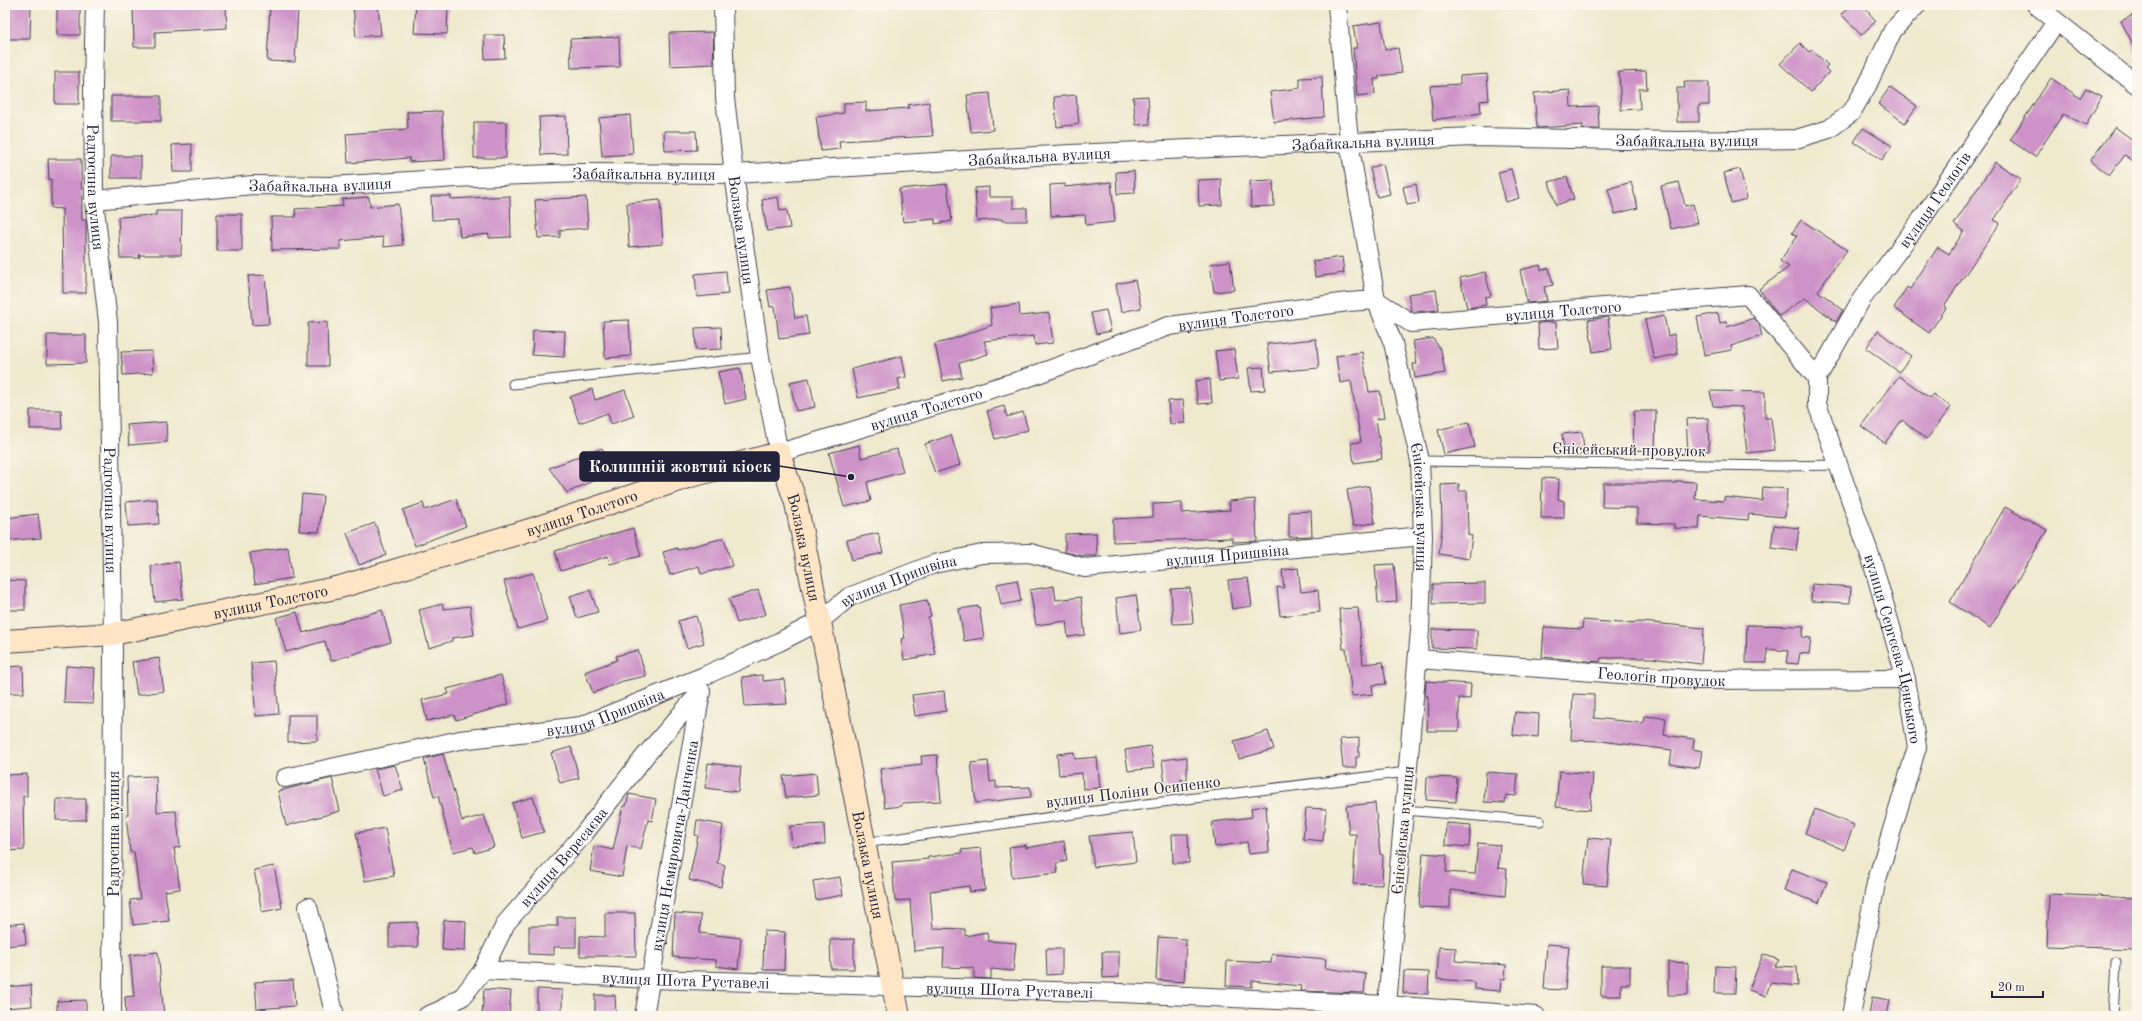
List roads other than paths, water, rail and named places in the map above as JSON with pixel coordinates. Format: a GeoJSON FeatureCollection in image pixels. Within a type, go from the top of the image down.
{"type":"FeatureCollection","features":[{"type":"Feature","properties":{"kind":"street","name":"Радгоспна вулиця"},"geometry":{"type":"LineString","coordinates":[[95,5],[93,84],[94,200],[108,322],[113,634],[112,1016]]}},
{"type":"Feature","properties":{"kind":"street","name":"Волзька вулиця"},"geometry":{"type":"LineString","coordinates":[[723,5],[725,98],[734,174],[760,357],[779,453],[796,503],[899,1016]]}},
{"type":"Feature","properties":{"kind":"street","name":"Єнісейська вулиця"},"geometry":{"type":"LineString","coordinates":[[1337,5],[1349,142],[1376,300],[1393,343],[1420,461],[1423,536],[1418,659],[1386,1011]]}},
{"type":"Feature","properties":{"kind":"street","name":"Забайкальна вулиця"},"geometry":{"type":"LineString","coordinates":[[94,200],[253,185],[330,186],[472,177],[581,174],[734,174],[1071,154],[1474,137],[1679,142],[1796,139],[1830,129],[1852,113],[1867,86],[1893,30],[1917,5]]}},
{"type":"Feature","properties":{"kind":"street"},"geometry":{"type":"LineString","coordinates":[[2036,5],[2137,85]]}},
{"type":"Feature","properties":{"kind":"street","name":"вулиця Геологів"},"geometry":{"type":"LineString","coordinates":[[1816,378],[1862,300],[1930,207],[2056,22]]}},
{"type":"Feature","properties":{"kind":"street","name":"вулиця Толстого"},"geometry":{"type":"LineString","coordinates":[[5,641],[113,634],[340,588],[536,528],[690,476],[779,453],[1024,379],[1169,326],[1348,302],[1376,300],[1411,323],[1748,295],[1816,378]]}},
{"type":"Feature","properties":{"kind":"street","name":"вулиця Сергєєва-Ценського"},"geometry":{"type":"LineString","coordinates":[[1816,378],[1817,404],[1871,558],[1906,679],[1917,747],[1876,883],[1851,1016]]}},
{"type":"Feature","properties":{"kind":"street","name":"вулиця Пришвіна"},"geometry":{"type":"LineString","coordinates":[[285,778],[460,740],[581,726],[703,684],[820,621],[849,597],[934,564],[982,554],[1030,553],[1085,568],[1423,536]]}},
{"type":"Feature","properties":{"kind":"street","name":"Геологів провулок"},"geometry":{"type":"LineString","coordinates":[[1418,659],[1700,680],[1906,679]]}},
{"type":"Feature","properties":{"kind":"street","name":"вулиця Вересаєва"},"geometry":{"type":"LineString","coordinates":[[426,1016],[441,1010],[463,996],[483,970],[506,923],[583,835],[703,684]]}},
{"type":"Feature","properties":{"kind":"street","name":"вулиця Немировича-Данченка"},"geometry":{"type":"LineString","coordinates":[[644,1016],[650,979],[657,953],[682,791],[703,684]]}},
{"type":"Feature","properties":{"kind":"street"},"geometry":{"type":"LineString","coordinates":[[308,908],[335,1016]]}},
{"type":"Feature","properties":{"kind":"street","name":"вулиця Шота Руставелі"},"geometry":{"type":"LineString","coordinates":[[483,970],[650,979],[893,988],[1121,993],[1386,1011],[1536,1016]]}},
{"type":"Feature","properties":{"kind":"lane"},"geometry":{"type":"LineString","coordinates":[[513,384],[760,357]]}},
{"type":"Feature","properties":{"kind":"lane","name":"Єнісейський провулок"},"geometry":{"type":"LineString","coordinates":[[1420,461],[1780,466],[1838,465]]}},
{"type":"Feature","properties":{"kind":"lane","name":"вулиця Поліни Осипенко"},"geometry":{"type":"LineString","coordinates":[[864,842],[1146,804],[1407,772]]}},
{"type":"Feature","properties":{"kind":"lane"},"geometry":{"type":"LineString","coordinates":[[1404,810],[1540,821]]}},
{"type":"Feature","properties":{"kind":"lane"},"geometry":{"type":"LineString","coordinates":[[2113,1016],[2116,962]]}},
{"type":"Feature","properties":{"kind":"place","name":"Колишній жовтий кіоск"},"geometry":{"type":"Point","coordinates":[851,477]}}]}
